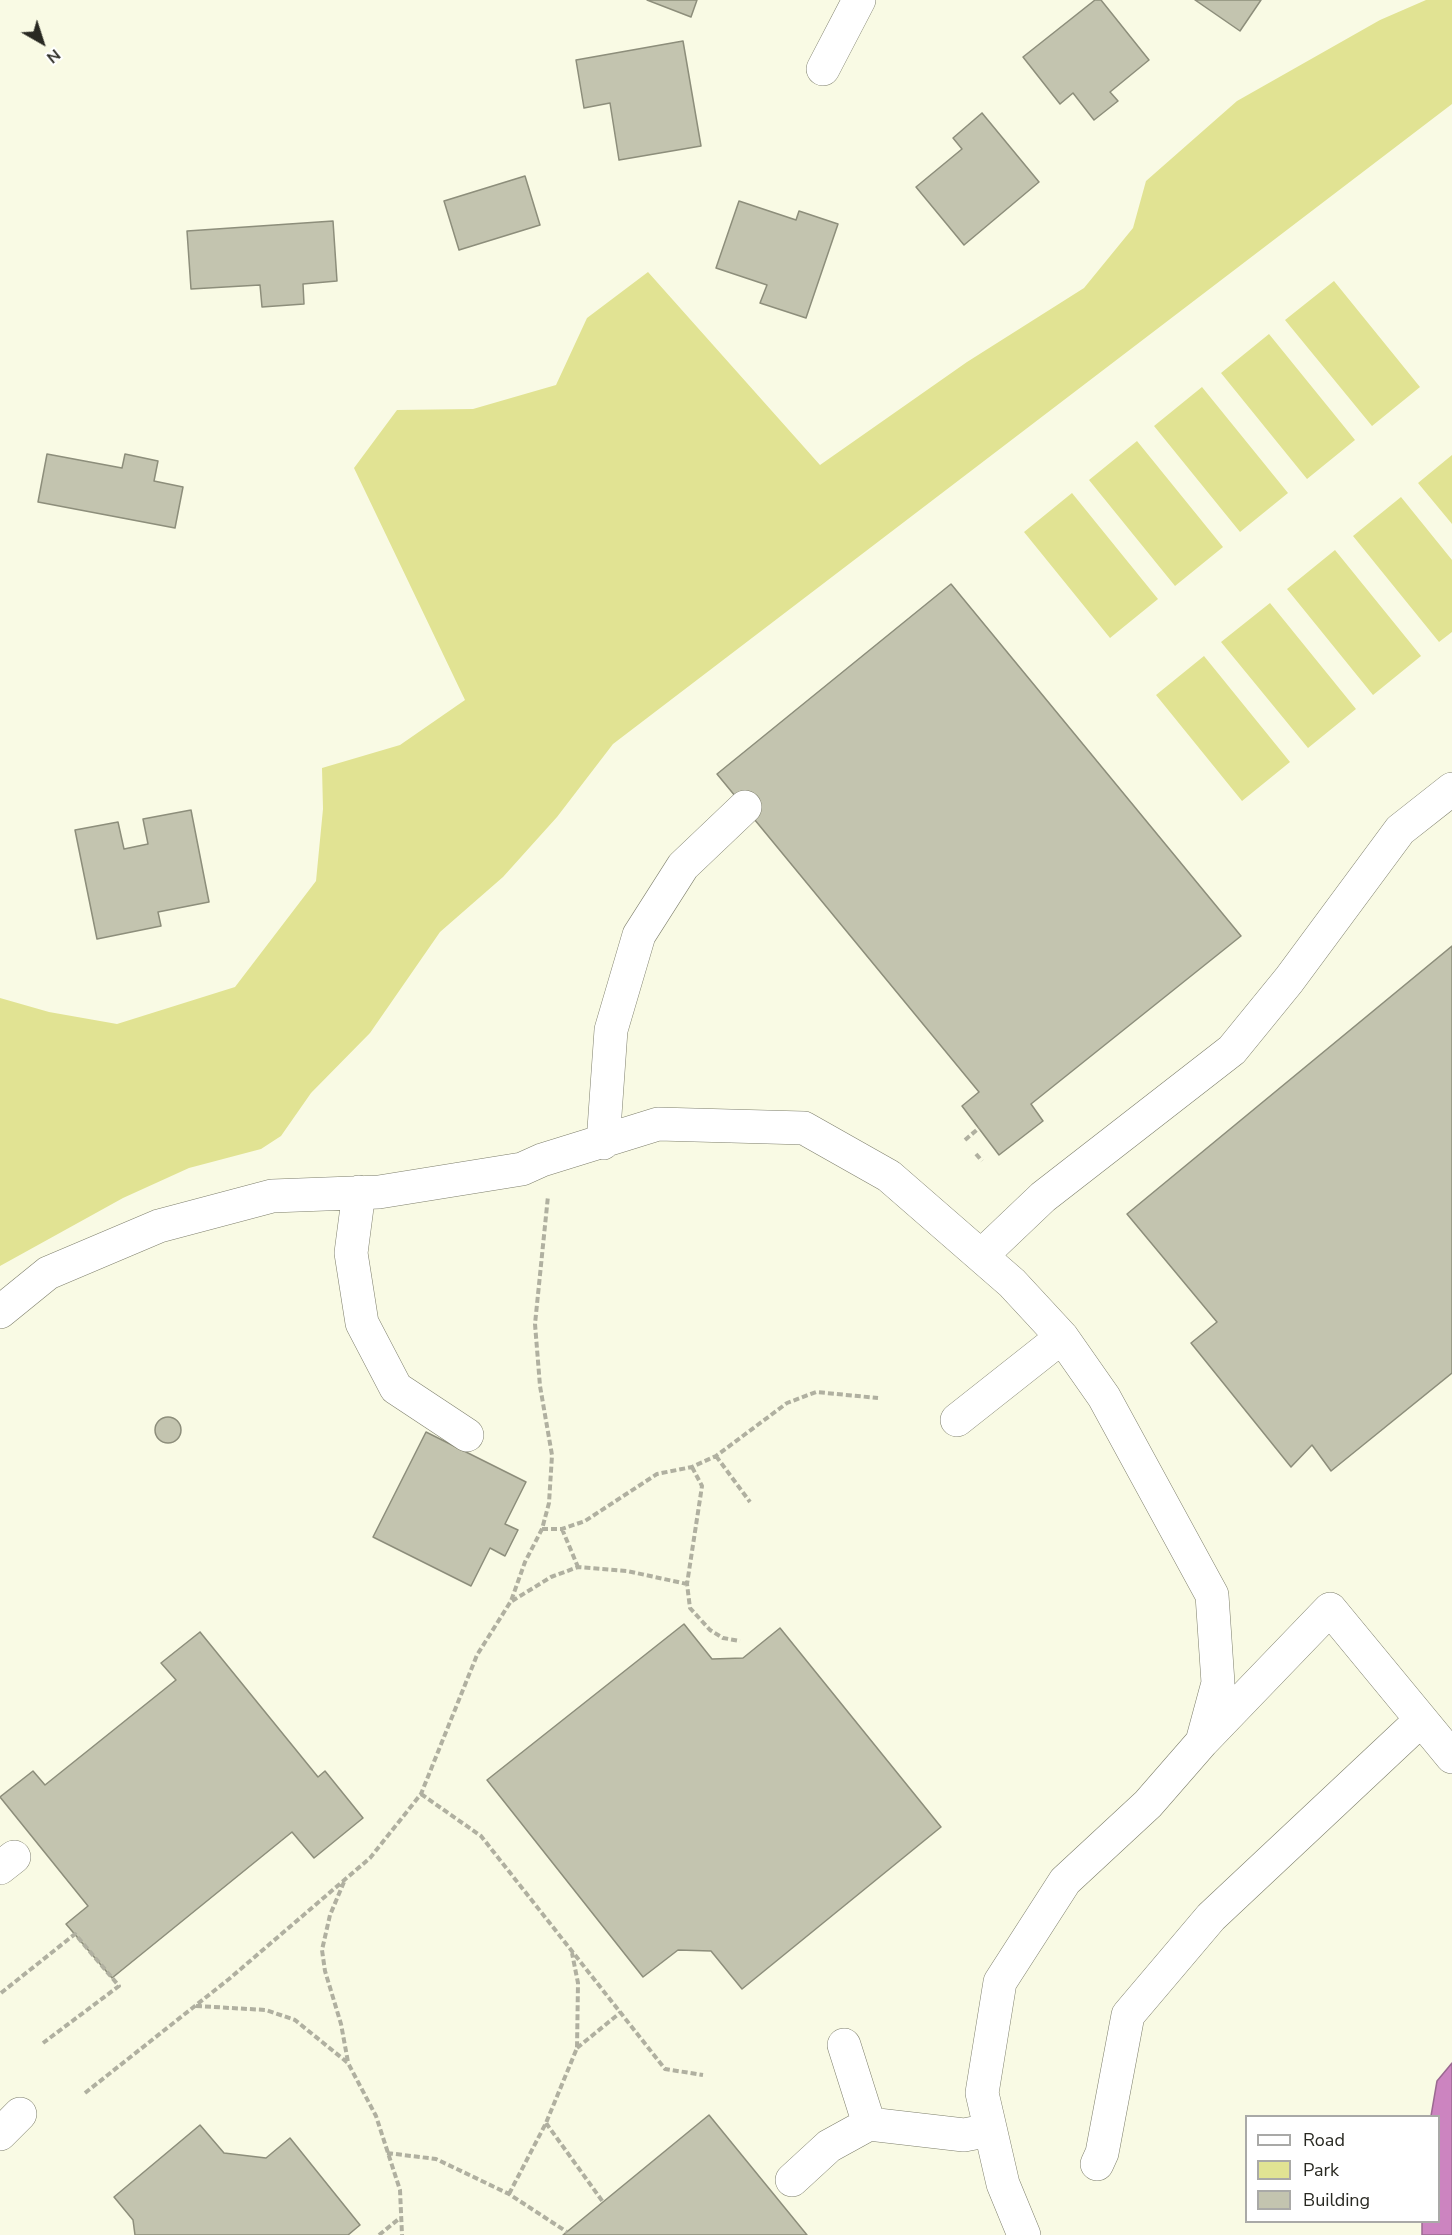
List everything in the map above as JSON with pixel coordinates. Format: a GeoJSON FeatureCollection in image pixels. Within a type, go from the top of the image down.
{"type":"FeatureCollection","features":[{"type":"Feature","properties":{"kind":"street"},"geometry":{"type":"LineString","coordinates":[[823,69],[858,0]]}},
{"type":"Feature","properties":{"kind":"street"},"geometry":{"type":"LineString","coordinates":[[981,1257],[1043,1197],[1232,1050],[1289,980],[1400,831],[1452,789]]}},
{"type":"Feature","properties":{"kind":"street"},"geometry":{"type":"LineString","coordinates":[[603,1143],[611,1030],[639,935],[683,866],[745,807]]}},
{"type":"Feature","properties":{"kind":"street"},"geometry":{"type":"LineString","coordinates":[[0,1312],[48,1273],[159,1226],[272,1196],[379,1192],[522,1169],[542,1160],[603,1143],[658,1124],[804,1128],[889,1176],[1012,1283],[1062,1337],[1104,1397],[1212,1595],[1218,1683],[1202,1742]]}},
{"type":"Feature","properties":{"kind":"street"},"geometry":{"type":"LineString","coordinates":[[359,1192],[351,1253],[362,1323],[396,1388],[467,1435]]}},
{"type":"Feature","properties":{"kind":"street"},"geometry":{"type":"LineString","coordinates":[[957,1420],[1062,1337]]}},
{"type":"Feature","properties":{"kind":"street"},"geometry":{"type":"LineString","coordinates":[[1024,2235],[1003,2184],[982,2094],[1000,1982],[1065,1881],[1148,1804],[1202,1742],[1330,1610],[1452,1757]]}},
{"type":"Feature","properties":{"kind":"street"},"geometry":{"type":"LineString","coordinates":[[1097,2164],[1102,2153],[1128,2015],[1211,1917],[1421,1720]]}},
{"type":"Feature","properties":{"kind":"street"},"geometry":{"type":"LineString","coordinates":[[844,2045],[869,2124]]}},
{"type":"Feature","properties":{"kind":"street"},"geometry":{"type":"LineString","coordinates":[[792,2180],[829,2146],[869,2124],[964,2135],[990,2130]]}},
{"type":"Feature","properties":{"kind":"path"},"geometry":{"type":"LineString","coordinates":[[965,1140],[979,1128]]}},
{"type":"Feature","properties":{"kind":"path"},"geometry":{"type":"LineString","coordinates":[[976,1154],[981,1161]]}},
{"type":"Feature","properties":{"kind":"path"},"geometry":{"type":"LineString","coordinates":[[85,2093],[195,2006],[370,1858],[421,1794],[477,1655],[511,1601],[525,1562],[543,1529],[549,1503],[552,1455],[540,1386],[535,1324],[549,1192]]}},
{"type":"Feature","properties":{"kind":"path"},"geometry":{"type":"LineString","coordinates":[[543,1529],[562,1529],[585,1521],[657,1474],[692,1467],[716,1456],[787,1403],[816,1392],[878,1398]]}},
{"type":"Feature","properties":{"kind":"path"},"geometry":{"type":"LineString","coordinates":[[716,1456],[750,1502]]}},
{"type":"Feature","properties":{"kind":"path"},"geometry":{"type":"LineString","coordinates":[[692,1467],[702,1486],[687,1584],[690,1608],[710,1630],[723,1638],[740,1641]]}},
{"type":"Feature","properties":{"kind":"path"},"geometry":{"type":"LineString","coordinates":[[562,1529],[578,1567]]}},
{"type":"Feature","properties":{"kind":"path"},"geometry":{"type":"LineString","coordinates":[[511,1601],[551,1577],[578,1567],[627,1571],[687,1584]]}},
{"type":"Feature","properties":{"kind":"path"},"geometry":{"type":"LineString","coordinates":[[421,1794],[481,1836],[665,2069],[703,2075]]}},
{"type":"Feature","properties":{"kind":"path"},"geometry":{"type":"LineString","coordinates":[[345,1880],[330,1915],[322,1950],[325,1971],[341,2024],[348,2063],[376,2116],[400,2190],[402,2235]]}},
{"type":"Feature","properties":{"kind":"path"},"geometry":{"type":"LineString","coordinates":[[1,1993],[75,1934],[118,1986],[43,2043]]}},
{"type":"Feature","properties":{"kind":"path"},"geometry":{"type":"LineString","coordinates":[[509,2194],[546,2123],[577,2048],[578,1983],[572,1953]]}},
{"type":"Feature","properties":{"kind":"path"},"geometry":{"type":"LineString","coordinates":[[195,2006],[266,2010],[295,2020],[348,2063]]}},
{"type":"Feature","properties":{"kind":"path"},"geometry":{"type":"LineString","coordinates":[[577,2048],[621,2012]]}},
{"type":"Feature","properties":{"kind":"path"},"geometry":{"type":"LineString","coordinates":[[546,2123],[603,2202]]}},
{"type":"Feature","properties":{"kind":"path"},"geometry":{"type":"LineString","coordinates":[[387,2153],[436,2159],[509,2194],[567,2232]]}},
{"type":"Feature","properties":{"kind":"path"},"geometry":{"type":"LineString","coordinates":[[379,2235],[401,2218]]}},
{"type":"Feature","properties":{"kind":"green space"},"geometry":{"type":"Polygon","coordinates":[[[1426,0],[1452,0],[1452,104],[613,744],[557,817],[503,877],[440,932],[370,1033],[311,1093],[281,1136],[261,1149],[189,1168],[123,1198],[0,1266],[0,998],[49,1012],[117,1024],[235,987],[316,881],[323,809],[322,768],[400,745],[465,700],[354,468],[397,410],[473,409],[556,385],[587,318],[648,272],[820,465],[967,362],[1084,288],[1133,228],[1146,181],[1237,101],[1380,20],[1426,0]]]}},
{"type":"Feature","properties":{"kind":"green space"},"geometry":{"type":"Polygon","coordinates":[[[1334,281],[1420,387],[1372,426],[1285,320],[1334,281]]]}},
{"type":"Feature","properties":{"kind":"green space"},"geometry":{"type":"Polygon","coordinates":[[[1269,334],[1355,440],[1307,479],[1221,373],[1269,334]]]}},
{"type":"Feature","properties":{"kind":"green space"},"geometry":{"type":"Polygon","coordinates":[[[1202,387],[1288,493],[1240,532],[1154,426],[1202,387]]]}},
{"type":"Feature","properties":{"kind":"green space"},"geometry":{"type":"Polygon","coordinates":[[[1137,441],[1223,547],[1175,586],[1089,480],[1137,441]]]}},
{"type":"Feature","properties":{"kind":"green space"},"geometry":{"type":"Polygon","coordinates":[[[1452,455],[1452,524],[1418,483],[1452,455]]]}},
{"type":"Feature","properties":{"kind":"green space"},"geometry":{"type":"Polygon","coordinates":[[[1072,493],[1158,599],[1110,638],[1024,532],[1072,493]]]}},
{"type":"Feature","properties":{"kind":"green space"},"geometry":{"type":"Polygon","coordinates":[[[1401,497],[1452,560],[1452,632],[1439,642],[1353,536],[1401,497]]]}},
{"type":"Feature","properties":{"kind":"green space"},"geometry":{"type":"Polygon","coordinates":[[[1335,550],[1421,656],[1373,695],[1287,589],[1335,550]]]}},
{"type":"Feature","properties":{"kind":"green space"},"geometry":{"type":"Polygon","coordinates":[[[1270,603],[1356,709],[1308,748],[1221,642],[1270,603]]]}},
{"type":"Feature","properties":{"kind":"green space"},"geometry":{"type":"Polygon","coordinates":[[[1204,656],[1290,762],[1242,801],[1156,695],[1204,656]]]}},
{"type":"Feature","properties":{"kind":"shaded area"},"geometry":{"type":"Polygon","coordinates":[[[1452,2063],[1452,2235],[1422,2235],[1422,2223],[1440,2223],[1440,2115],[1431,2115],[1437,2081],[1452,2063]]]}},
{"type":"Feature","properties":{"kind":"building"},"geometry":{"type":"Polygon","coordinates":[[[647,0],[697,0],[691,17],[647,0]]]}},
{"type":"Feature","properties":{"kind":"building"},"geometry":{"type":"Polygon","coordinates":[[[1095,0],[1101,0],[1149,60],[1110,92],[1118,101],[1094,120],[1073,93],[1060,104],[1023,57],[1095,0]]]}},
{"type":"Feature","properties":{"kind":"building"},"geometry":{"type":"Polygon","coordinates":[[[1195,0],[1261,0],[1240,31],[1195,0]]]}},
{"type":"Feature","properties":{"kind":"building"},"geometry":{"type":"Polygon","coordinates":[[[683,41],[701,146],[619,160],[610,103],[584,108],[576,60],[683,41]]]}},
{"type":"Feature","properties":{"kind":"building"},"geometry":{"type":"Polygon","coordinates":[[[982,113],[1039,182],[964,245],[916,187],[962,149],[953,138],[982,113]]]}},
{"type":"Feature","properties":{"kind":"building"},"geometry":{"type":"Polygon","coordinates":[[[525,176],[540,225],[459,250],[444,201],[525,176]]]}},
{"type":"Feature","properties":{"kind":"building"},"geometry":{"type":"Polygon","coordinates":[[[739,201],[796,220],[799,211],[838,224],[806,318],[760,303],[767,285],[716,268],[739,201]]]}},
{"type":"Feature","properties":{"kind":"building"},"geometry":{"type":"Polygon","coordinates":[[[333,221],[337,281],[303,284],[304,304],[262,307],[260,285],[191,289],[187,231],[333,221]]]}},
{"type":"Feature","properties":{"kind":"building"},"geometry":{"type":"Polygon","coordinates":[[[47,454],[122,468],[125,454],[158,461],[154,481],[183,487],[175,528],[38,502],[47,454]]]}},
{"type":"Feature","properties":{"kind":"building"},"geometry":{"type":"Polygon","coordinates":[[[951,584],[1241,936],[1031,1104],[1043,1121],[999,1155],[962,1106],[979,1092],[717,774],[951,584]]]}},
{"type":"Feature","properties":{"kind":"building"},"geometry":{"type":"Polygon","coordinates":[[[191,810],[209,902],[158,912],[161,926],[97,939],[75,830],[118,822],[124,849],[148,844],[143,819],[191,810]]]}},
{"type":"Feature","properties":{"kind":"building"},"geometry":{"type":"Polygon","coordinates":[[[1452,946],[1452,1373],[1331,1471],[1312,1445],[1291,1467],[1191,1343],[1217,1322],[1127,1214],[1452,946]]]}},
{"type":"Feature","properties":{"kind":"building"},"geometry":{"type":"Polygon","coordinates":[[[168,1417],[177,1421],[181,1430],[177,1439],[168,1443],[159,1439],[155,1430],[159,1421],[168,1417]]]}},
{"type":"Feature","properties":{"kind":"building"},"geometry":{"type":"Polygon","coordinates":[[[426,1432],[526,1482],[505,1524],[518,1530],[505,1556],[490,1548],[471,1586],[373,1537],[426,1432]]]}},
{"type":"Feature","properties":{"kind":"building"},"geometry":{"type":"Polygon","coordinates":[[[684,1624],[712,1659],[743,1658],[780,1628],[941,1827],[742,1989],[711,1951],[678,1950],[643,1977],[487,1780],[684,1624]]]}},
{"type":"Feature","properties":{"kind":"building"},"geometry":{"type":"Polygon","coordinates":[[[200,1632],[318,1777],[325,1771],[363,1818],[314,1858],[292,1832],[112,1978],[66,1924],[88,1906],[0,1797],[33,1771],[45,1785],[176,1680],[161,1663],[200,1632]]]}},
{"type":"Feature","properties":{"kind":"building"},"geometry":{"type":"Polygon","coordinates":[[[709,2115],[807,2235],[563,2235],[603,2202],[709,2115]]]}},
{"type":"Feature","properties":{"kind":"building"},"geometry":{"type":"Polygon","coordinates":[[[200,2125],[224,2153],[266,2158],[290,2138],[360,2225],[348,2235],[135,2235],[133,2220],[114,2197],[200,2125]]]}}]}
